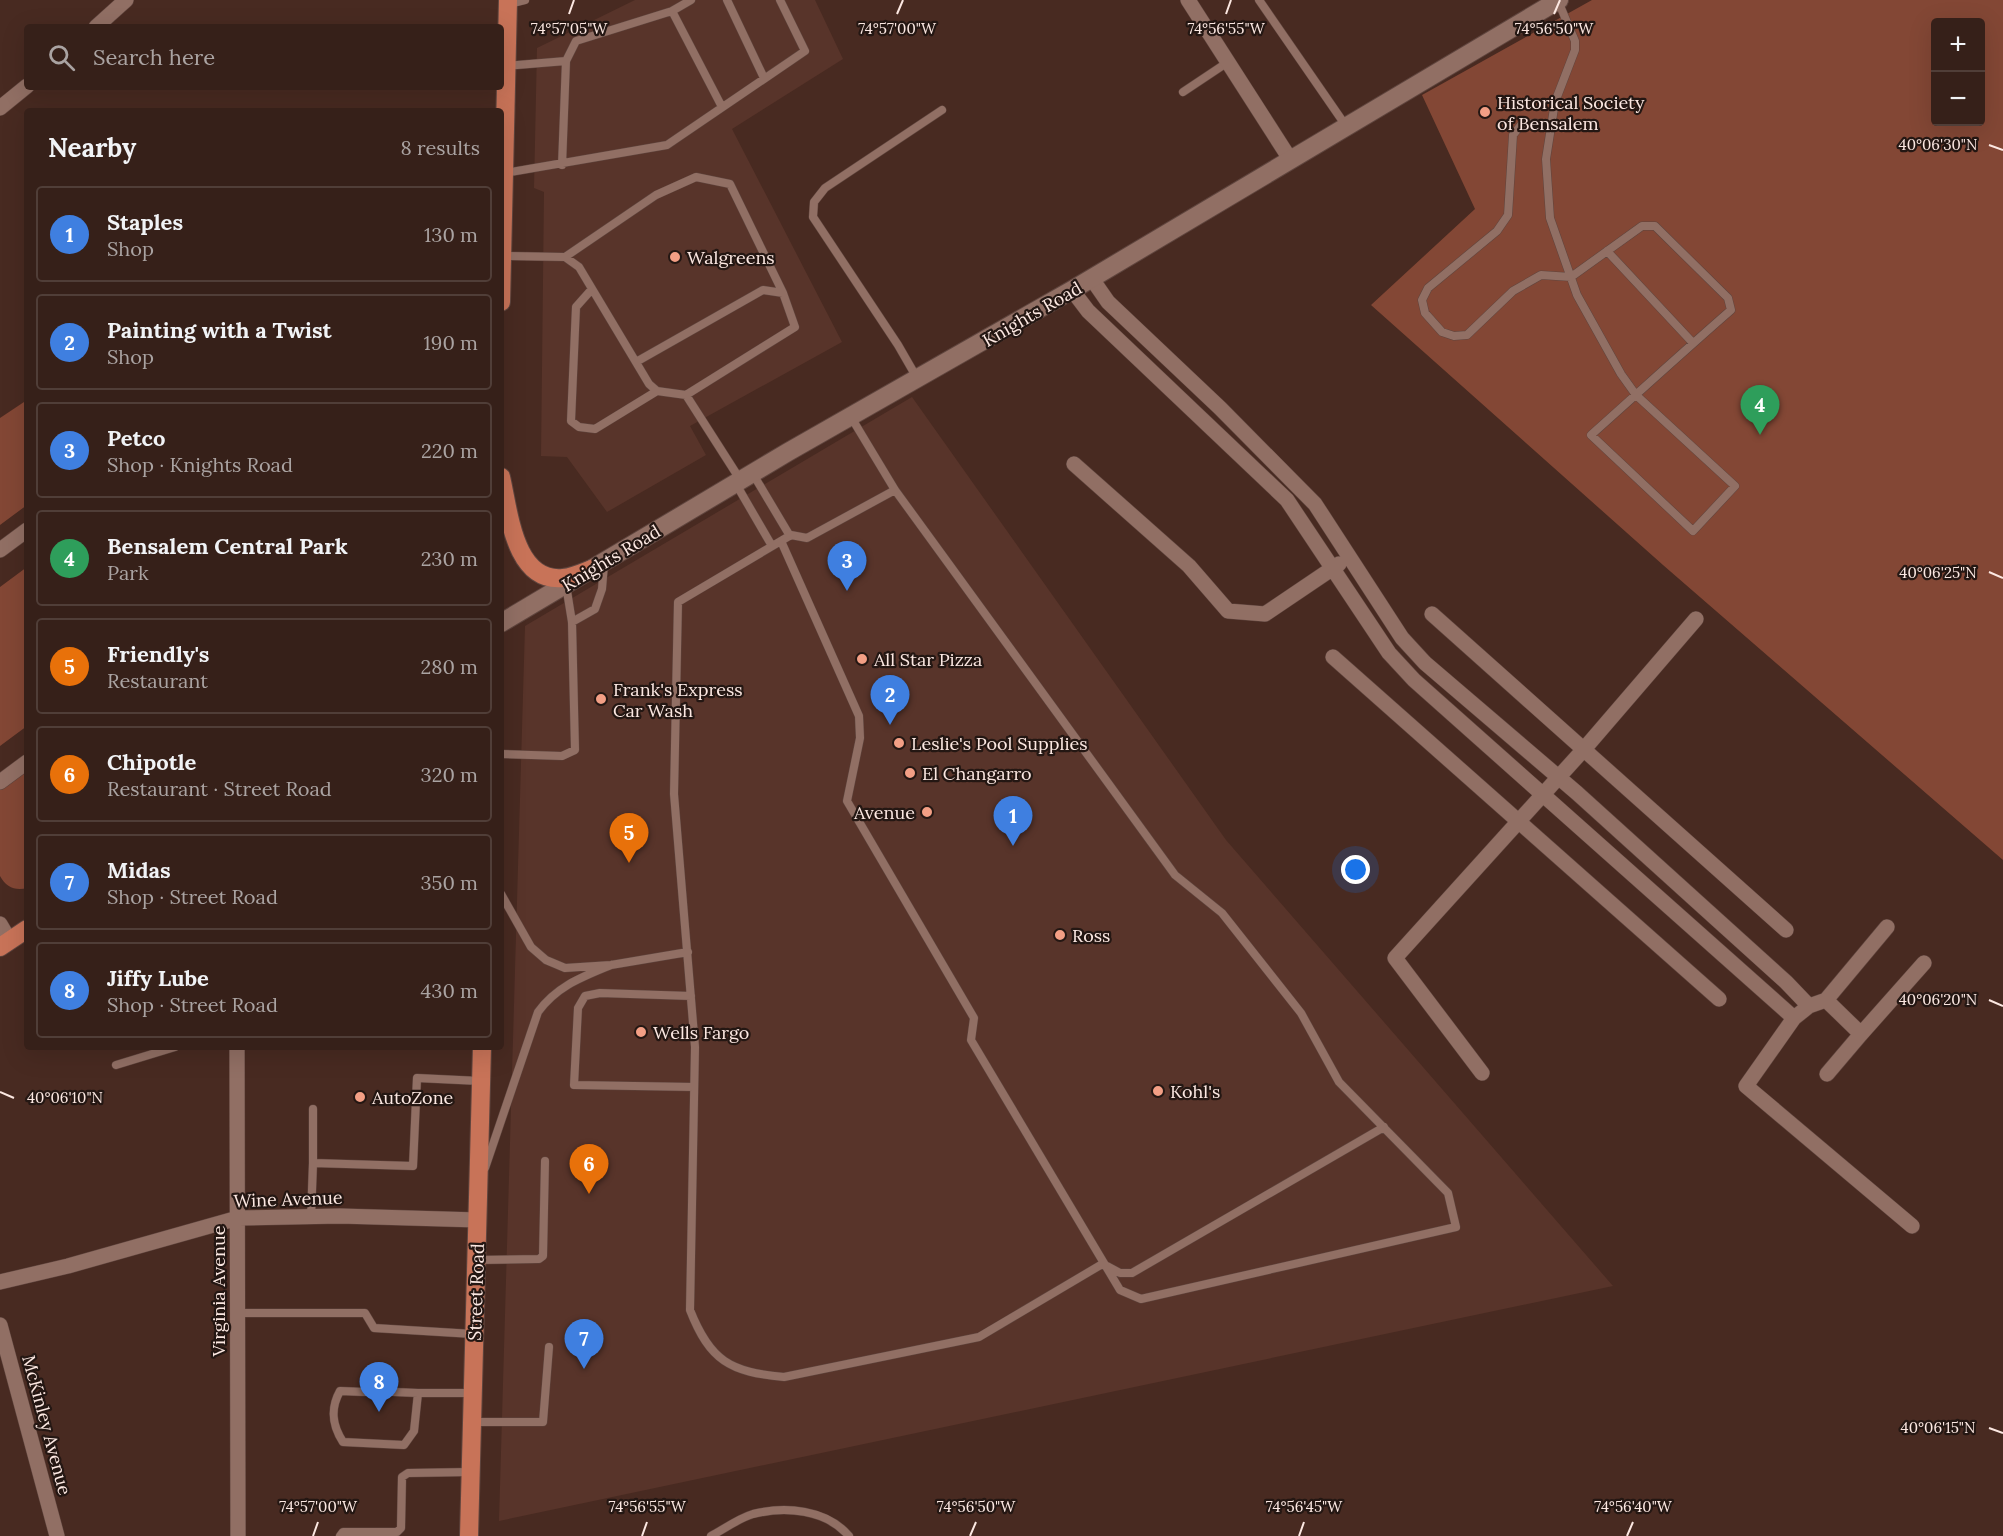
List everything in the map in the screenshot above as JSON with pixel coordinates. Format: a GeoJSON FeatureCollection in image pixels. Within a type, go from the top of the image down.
{"type":"FeatureCollection","features":[{"type":"Feature","properties":{"kind":"main road","name":"Knights Road"},"geometry":{"type":"LineString","coordinates":[[504,621],[851,417],[1092,279],[1558,0]]}},
{"type":"Feature","properties":{"kind":"main road"},"geometry":{"type":"LineString","coordinates":[[504,173],[506,66],[514,1]]}},
{"type":"Feature","properties":{"kind":"main road"},"geometry":{"type":"LineString","coordinates":[[504,489],[519,548],[525,561],[536,571],[548,577],[563,578],[599,566]]}},
{"type":"Feature","properties":{"kind":"main road"},"geometry":{"type":"LineString","coordinates":[[5,944],[24,931]]}},
{"type":"Feature","properties":{"kind":"main road","name":"Street Road"},"geometry":{"type":"LineString","coordinates":[[469,1536],[482,1050]]}},
{"type":"Feature","properties":{"kind":"street"},"geometry":{"type":"LineString","coordinates":[[99,24],[126,0]]}},
{"type":"Feature","properties":{"kind":"street"},"geometry":{"type":"LineString","coordinates":[[1188,0],[1290,159]]}},
{"type":"Feature","properties":{"kind":"street"},"geometry":{"type":"LineString","coordinates":[[0,108],[24,88]]}},
{"type":"Feature","properties":{"kind":"street"},"geometry":{"type":"LineString","coordinates":[[1092,279],[1108,302],[1220,408],[1315,504],[1402,638],[1425,663],[1557,777],[1786,982],[1809,1006]]}},
{"type":"Feature","properties":{"kind":"street"},"geometry":{"type":"LineString","coordinates":[[1072,290],[1096,319],[1287,500],[1389,653],[1429,693],[1542,795],[1777,999],[1794,1018]]}},
{"type":"Feature","properties":{"kind":"street"},"geometry":{"type":"LineString","coordinates":[[1074,464],[1189,566],[1228,611],[1265,614],[1348,557]]}},
{"type":"Feature","properties":{"kind":"street"},"geometry":{"type":"LineString","coordinates":[[0,550],[24,532]]}},
{"type":"Feature","properties":{"kind":"street"},"geometry":{"type":"LineString","coordinates":[[1432,614],[1585,748],[1786,930]]}},
{"type":"Feature","properties":{"kind":"street"},"geometry":{"type":"LineString","coordinates":[[1482,1074],[1395,958],[1585,748],[1696,619]]}},
{"type":"Feature","properties":{"kind":"street"},"geometry":{"type":"LineString","coordinates":[[1333,657],[1719,999]]}},
{"type":"Feature","properties":{"kind":"street"},"geometry":{"type":"LineString","coordinates":[[0,782],[24,764]]}},
{"type":"Feature","properties":{"kind":"street"},"geometry":{"type":"LineString","coordinates":[[0,924],[5,944]]}},
{"type":"Feature","properties":{"kind":"street"},"geometry":{"type":"LineString","coordinates":[[1887,927],[1826,1000],[1809,1006],[1794,1018],[1746,1086],[1912,1226]]}},
{"type":"Feature","properties":{"kind":"street"},"geometry":{"type":"LineString","coordinates":[[1827,1074],[1924,963]]}},
{"type":"Feature","properties":{"kind":"street"},"geometry":{"type":"LineString","coordinates":[[1826,1000],[1862,1034]]}},
{"type":"Feature","properties":{"kind":"street","name":"Virginia Avenue"},"geometry":{"type":"LineString","coordinates":[[237,1050],[238,1536]]}},
{"type":"Feature","properties":{"kind":"street","name":"Wine Avenue"},"geometry":{"type":"LineString","coordinates":[[0,1282],[68,1266],[238,1218],[478,1220]]}},
{"type":"Feature","properties":{"kind":"street","name":"McKinley Avenue"},"geometry":{"type":"LineString","coordinates":[[0,1324],[57,1536]]}},
{"type":"Feature","properties":{"kind":"lane"},"geometry":{"type":"LineString","coordinates":[[561,165],[566,61],[576,41],[672,11],[691,0]]}},
{"type":"Feature","properties":{"kind":"lane"},"geometry":{"type":"LineString","coordinates":[[727,0],[764,78]]}},
{"type":"Feature","properties":{"kind":"lane"},"geometry":{"type":"LineString","coordinates":[[504,173],[667,145],[805,51],[780,0]]}},
{"type":"Feature","properties":{"kind":"lane"},"geometry":{"type":"LineString","coordinates":[[1260,0],[1346,126]]}},
{"type":"Feature","properties":{"kind":"lane"},"geometry":{"type":"LineString","coordinates":[[1552,126],[1536,123],[1521,125],[1513,135],[1508,215],[1497,231],[1428,288],[1422,300],[1425,313],[1442,332],[1454,336],[1467,335],[1513,291],[1541,275],[1571,277],[1642,226],[1655,226],[1728,298],[1731,310],[1636,395],[1591,435],[1693,531],[1735,486],[1636,395],[1604,345],[1577,295],[1571,277],[1550,218],[1546,159],[1552,126],[1555,102],[1575,50],[1575,41],[1558,0]]}},
{"type":"Feature","properties":{"kind":"lane"},"geometry":{"type":"LineString","coordinates":[[672,11],[722,107]]}},
{"type":"Feature","properties":{"kind":"lane"},"geometry":{"type":"LineString","coordinates":[[506,66],[566,61]]}},
{"type":"Feature","properties":{"kind":"lane"},"geometry":{"type":"LineString","coordinates":[[1183,92],[1228,62]]}},
{"type":"Feature","properties":{"kind":"lane"},"geometry":{"type":"LineString","coordinates":[[917,379],[898,345],[813,218],[814,202],[825,188],[942,110]]}},
{"type":"Feature","properties":{"kind":"lane"},"geometry":{"type":"LineString","coordinates":[[504,246],[565,257],[579,267],[636,362],[657,391],[686,395],[795,327],[783,293],[730,184],[696,177],[656,195],[565,257]]}},
{"type":"Feature","properties":{"kind":"lane"},"geometry":{"type":"LineString","coordinates":[[1607,251],[1693,344]]}},
{"type":"Feature","properties":{"kind":"lane"},"geometry":{"type":"LineString","coordinates":[[592,289],[576,307],[571,421],[579,427],[595,429],[657,391]]}},
{"type":"Feature","properties":{"kind":"lane"},"geometry":{"type":"LineString","coordinates":[[636,362],[763,290],[783,293]]}},
{"type":"Feature","properties":{"kind":"lane"},"geometry":{"type":"LineString","coordinates":[[686,395],[743,480],[790,536]]}},
{"type":"Feature","properties":{"kind":"lane"},"geometry":{"type":"LineString","coordinates":[[781,541],[859,716],[860,738],[847,801],[974,1018],[971,1040],[1120,1290],[1142,1299],[1456,1227],[1448,1193],[1339,1082],[1301,1013],[1222,913],[1175,875],[895,490],[851,417]]}},
{"type":"Feature","properties":{"kind":"lane"},"geometry":{"type":"LineString","coordinates":[[743,480],[772,546]]}},
{"type":"Feature","properties":{"kind":"lane"},"geometry":{"type":"LineString","coordinates":[[895,490],[807,538],[790,536],[678,602],[674,794],[695,1047],[690,1310],[701,1337],[715,1355],[736,1368],[758,1375],[784,1377],[979,1337],[1105,1264]]}},
{"type":"Feature","properties":{"kind":"lane"},"geometry":{"type":"LineString","coordinates":[[572,622],[596,609],[602,589],[599,566]]}},
{"type":"Feature","properties":{"kind":"lane"},"geometry":{"type":"LineString","coordinates":[[504,754],[562,756],[575,750],[572,622],[566,585]]}},
{"type":"Feature","properties":{"kind":"lane"},"geometry":{"type":"LineString","coordinates":[[504,900],[522,936],[546,960],[566,968],[611,965],[688,952]]}},
{"type":"Feature","properties":{"kind":"lane"},"geometry":{"type":"LineString","coordinates":[[479,1186],[538,1012],[549,997],[569,983],[611,965]]}},
{"type":"Feature","properties":{"kind":"lane"},"geometry":{"type":"LineString","coordinates":[[692,996],[600,993],[585,996],[578,1008],[574,1085],[694,1087]]}},
{"type":"Feature","properties":{"kind":"lane"},"geometry":{"type":"LineString","coordinates":[[116,1065],[165,1050]]}},
{"type":"Feature","properties":{"kind":"lane"},"geometry":{"type":"LineString","coordinates":[[313,1163],[413,1166],[417,1078],[481,1081]]}},
{"type":"Feature","properties":{"kind":"lane"},"geometry":{"type":"LineString","coordinates":[[311,1217],[313,1109]]}},
{"type":"Feature","properties":{"kind":"lane"},"geometry":{"type":"LineString","coordinates":[[1105,1264],[1120,1273],[1132,1273],[1384,1127]]}},
{"type":"Feature","properties":{"kind":"lane"},"geometry":{"type":"LineString","coordinates":[[477,1260],[539,1259],[543,1256],[545,1161]]}},
{"type":"Feature","properties":{"kind":"lane"},"geometry":{"type":"LineString","coordinates":[[238,1313],[365,1314],[374,1328],[474,1334]]}},
{"type":"Feature","properties":{"kind":"lane"},"geometry":{"type":"LineString","coordinates":[[472,1422],[543,1422],[549,1347]]}},
{"type":"Feature","properties":{"kind":"lane"},"geometry":{"type":"LineString","coordinates":[[365,1392],[340,1391],[334,1403],[334,1428],[343,1442],[404,1445],[414,1431],[418,1393]]}},
{"type":"Feature","properties":{"kind":"lane"},"geometry":{"type":"LineString","coordinates":[[394,1392],[473,1393]]}},
{"type":"Feature","properties":{"kind":"lane"},"geometry":{"type":"LineString","coordinates":[[340,1536],[344,1532],[397,1532],[401,1528],[402,1477],[408,1473],[471,1472]]}},
{"type":"Feature","properties":{"kind":"lane"},"geometry":{"type":"LineString","coordinates":[[711,1536],[752,1514],[803,1509],[844,1530],[849,1536]]}},
{"type":"Feature","properties":{"kind":"shaded area"},"geometry":{"type":"Polygon","coordinates":[[[635,0],[815,0],[843,59],[732,129],[842,342],[690,426],[706,455],[607,512],[567,457],[541,456],[544,192],[534,188],[537,48],[635,0]]]}},
{"type":"Feature","properties":{"kind":"shaded area"},"geometry":{"type":"Polygon","coordinates":[[[1592,0],[2003,0],[2003,860],[1663,565],[1371,305],[1475,209],[1422,95],[1592,0]]]}},
{"type":"Feature","properties":{"kind":"shaded area"},"geometry":{"type":"Polygon","coordinates":[[[912,397],[1226,840],[1613,1286],[499,1521],[525,626],[912,397]]]}},
{"type":"Feature","properties":{"kind":"shaded area"},"geometry":{"type":"Polygon","coordinates":[[[24,402],[24,507],[0,525],[0,418],[24,402]]]}},
{"type":"Feature","properties":{"kind":"shaded area"},"geometry":{"type":"Polygon","coordinates":[[[24,569],[24,728],[0,746],[0,587],[24,569]]]}},
{"type":"Feature","properties":{"kind":"shaded area"},"geometry":{"type":"Polygon","coordinates":[[[24,771],[24,888],[11,887],[0,876],[0,789],[24,771]]]}},
{"type":"Feature","properties":{"kind":"place","name":"Historical Society of Bensalem"},"geometry":{"type":"Point","coordinates":[1485,112]}},
{"type":"Feature","properties":{"kind":"place","name":"Walgreens"},"geometry":{"type":"Point","coordinates":[675,257]}},
{"type":"Feature","properties":{"kind":"place","name":"Bensalem Central Park"},"geometry":{"type":"Point","coordinates":[1760,435]}},
{"type":"Feature","properties":{"kind":"place","name":"Petco"},"geometry":{"type":"Point","coordinates":[847,591]}},
{"type":"Feature","properties":{"kind":"place","name":"All Star Pizza"},"geometry":{"type":"Point","coordinates":[862,659]}},
{"type":"Feature","properties":{"kind":"place","name":"Frank's Express Car Wash"},"geometry":{"type":"Point","coordinates":[601,699]}},
{"type":"Feature","properties":{"kind":"place","name":"Painting with a Twist"},"geometry":{"type":"Point","coordinates":[890,725]}},
{"type":"Feature","properties":{"kind":"place","name":"Leslie's Pool Supplies"},"geometry":{"type":"Point","coordinates":[899,743]}},
{"type":"Feature","properties":{"kind":"place","name":"El Changarro"},"geometry":{"type":"Point","coordinates":[910,773]}},
{"type":"Feature","properties":{"kind":"place","name":"Avenue"},"geometry":{"type":"Point","coordinates":[927,812]}},
{"type":"Feature","properties":{"kind":"place","name":"Staples"},"geometry":{"type":"Point","coordinates":[1013,846]}},
{"type":"Feature","properties":{"kind":"place","name":"Friendly's"},"geometry":{"type":"Point","coordinates":[629,863]}},
{"type":"Feature","properties":{"kind":"place","name":"Ross"},"geometry":{"type":"Point","coordinates":[1060,935]}},
{"type":"Feature","properties":{"kind":"place","name":"Wells Fargo"},"geometry":{"type":"Point","coordinates":[641,1032]}},
{"type":"Feature","properties":{"kind":"place","name":"Kohl's"},"geometry":{"type":"Point","coordinates":[1158,1091]}},
{"type":"Feature","properties":{"kind":"place","name":"AutoZone"},"geometry":{"type":"Point","coordinates":[360,1097]}},
{"type":"Feature","properties":{"kind":"place","name":"Chipotle"},"geometry":{"type":"Point","coordinates":[589,1194]}},
{"type":"Feature","properties":{"kind":"place","name":"Midas"},"geometry":{"type":"Point","coordinates":[584,1369]}},
{"type":"Feature","properties":{"kind":"place","name":"Jiffy Lube"},"geometry":{"type":"Point","coordinates":[379,1412]}}]}
